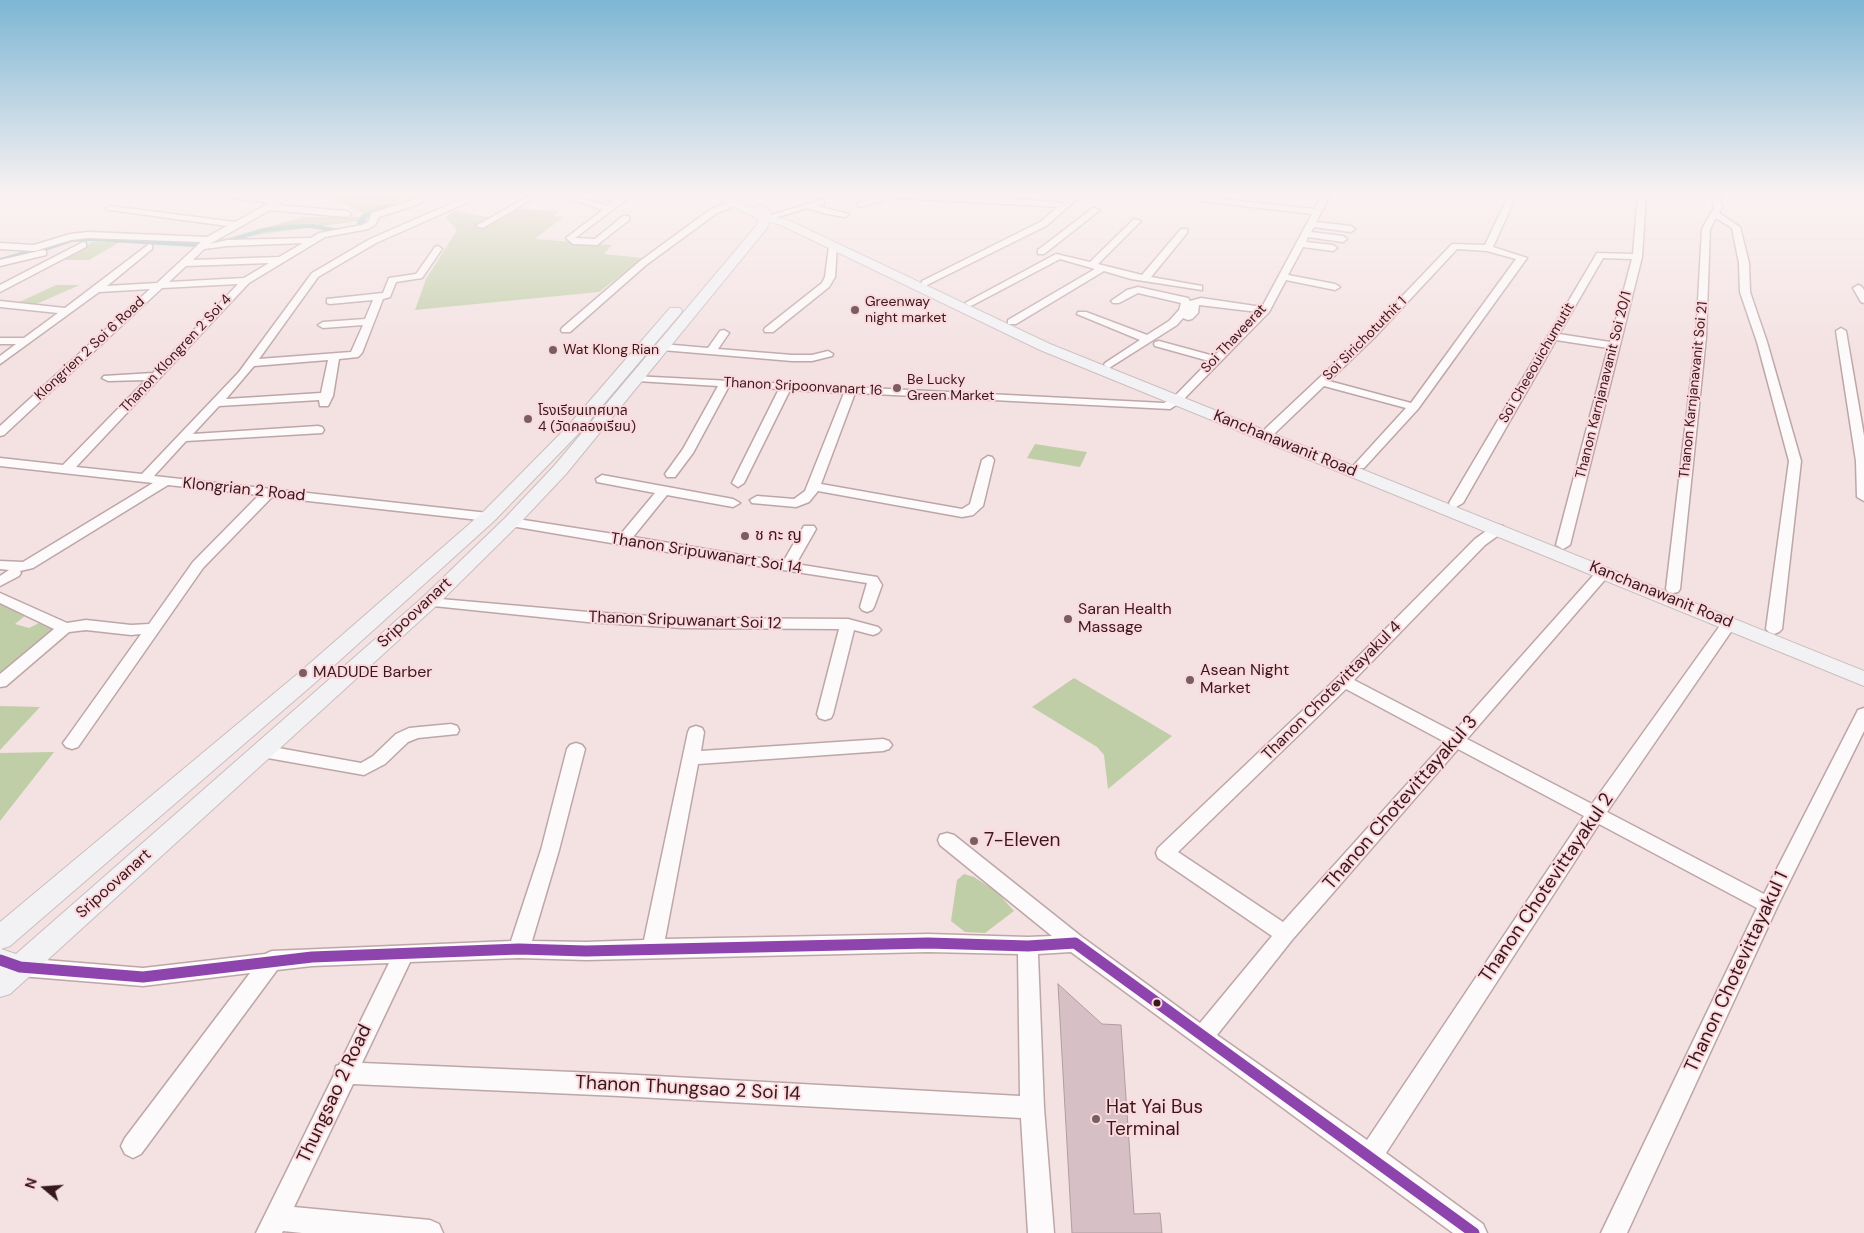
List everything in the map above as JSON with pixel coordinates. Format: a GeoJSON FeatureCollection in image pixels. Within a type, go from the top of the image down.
{"type":"FeatureCollection","features":[{"type":"Feature","properties":{"kind":"main road","name":"Sripoovanart"},"geometry":{"type":"LineString","coordinates":[[0,938],[309,676],[488,517],[666,335],[738,252]]}},
{"type":"Feature","properties":{"kind":"main road","name":"Kanchanawanit Road"},"geometry":{"type":"LineString","coordinates":[[846,252],[1045,347],[1360,465],[1562,546],[1606,568],[1673,589],[1732,619],[1774,630],[1864,666]]}},
{"type":"Feature","properties":{"kind":"main road","name":"Kanchanawanit Road"},"geometry":{"type":"LineString","coordinates":[[849,252],[925,283],[1179,398],[1498,529],[1606,568],[1732,619],[1864,679]]}},
{"type":"Feature","properties":{"kind":"main road","name":"Sripoovanart"},"geometry":{"type":"LineString","coordinates":[[0,985],[10,963],[262,751],[429,602],[512,522],[560,470],[637,378],[666,335]]}},
{"type":"Feature","properties":{"kind":"main road"},"geometry":{"type":"LineString","coordinates":[[488,517],[512,522]]}},
{"type":"Feature","properties":{"kind":"street"},"geometry":{"type":"LineString","coordinates":[[0,263],[32,257],[47,252]]}},
{"type":"Feature","properties":{"kind":"street"},"geometry":{"type":"LineString","coordinates":[[0,289],[68,252]]}},
{"type":"Feature","properties":{"kind":"street"},"geometry":{"type":"LineString","coordinates":[[0,361],[143,252]]}},
{"type":"Feature","properties":{"kind":"street","name":"Klongrien 2 Soi 6 Road"},"geometry":{"type":"LineString","coordinates":[[0,432],[196,252]]}},
{"type":"Feature","properties":{"kind":"street","name":"Thanon Klongren 2 Soi 4"},"geometry":{"type":"LineString","coordinates":[[67,469],[246,281],[293,252]]}},
{"type":"Feature","properties":{"kind":"street"},"geometry":{"type":"LineString","coordinates":[[144,479],[252,363],[315,275],[355,252]]}},
{"type":"Feature","properties":{"kind":"street"},"geometry":{"type":"LineString","coordinates":[[330,301],[387,295],[393,280],[419,275],[436,252]]}},
{"type":"Feature","properties":{"kind":"street"},"geometry":{"type":"LineString","coordinates":[[566,330],[658,252]]}},
{"type":"Feature","properties":{"kind":"street"},"geometry":{"type":"LineString","coordinates":[[769,330],[826,285],[830,277],[833,252]]}},
{"type":"Feature","properties":{"kind":"street"},"geometry":{"type":"LineString","coordinates":[[925,283],[988,252]]}},
{"type":"Feature","properties":{"kind":"street"},"geometry":{"type":"LineString","coordinates":[[1092,265],[1106,252]]}},
{"type":"Feature","properties":{"kind":"street"},"geometry":{"type":"LineString","coordinates":[[1145,278],[1167,252]]}},
{"type":"Feature","properties":{"kind":"street","name":"Soi Thaveerat"},"geometry":{"type":"LineString","coordinates":[[1179,398],[1265,310],[1297,252]]}},
{"type":"Feature","properties":{"kind":"street","name":"Soi Sirichotuthit 1"},"geometry":{"type":"LineString","coordinates":[[1270,431],[1371,335],[1450,252]]}},
{"type":"Feature","properties":{"kind":"street","name":"Soi Sirichotuthit 1"},"geometry":{"type":"LineString","coordinates":[[1414,407],[1522,259],[1501,252]]}},
{"type":"Feature","properties":{"kind":"street","name":"Thanon Karnjanavanit Soi 20/1"},"geometry":{"type":"LineString","coordinates":[[1562,546],[1637,252]]}},
{"type":"Feature","properties":{"kind":"street","name":"Thanon Karnjanavanit Soi 21"},"geometry":{"type":"LineString","coordinates":[[1673,589],[1701,337],[1705,252]]}},
{"type":"Feature","properties":{"kind":"street"},"geometry":{"type":"LineString","coordinates":[[1741,252],[1746,292],[1795,460],[1774,630]]}},
{"type":"Feature","properties":{"kind":"street"},"geometry":{"type":"LineString","coordinates":[[970,303],[1059,256],[1145,278],[1199,288]]}},
{"type":"Feature","properties":{"kind":"street","name":"Soi Cheeouichumutit"},"geometry":{"type":"LineString","coordinates":[[1456,503],[1600,256],[1637,257]]}},
{"type":"Feature","properties":{"kind":"street"},"geometry":{"type":"LineString","coordinates":[[184,263],[279,260]]}},
{"type":"Feature","properties":{"kind":"street"},"geometry":{"type":"LineString","coordinates":[[1012,322],[1103,268]]}},
{"type":"Feature","properties":{"kind":"street"},"geometry":{"type":"LineString","coordinates":[[1283,277],[1336,287]]}},
{"type":"Feature","properties":{"kind":"street"},"geometry":{"type":"LineString","coordinates":[[96,289],[246,281]]}},
{"type":"Feature","properties":{"kind":"street"},"geometry":{"type":"LineString","coordinates":[[1858,288],[1864,300]]}},
{"type":"Feature","properties":{"kind":"street"},"geometry":{"type":"LineString","coordinates":[[1109,365],[1173,323],[1184,311],[1185,300],[1138,290],[1130,292],[1116,301]]}},
{"type":"Feature","properties":{"kind":"street"},"geometry":{"type":"LineString","coordinates":[[252,363],[352,356],[357,353],[380,297]]}},
{"type":"Feature","properties":{"kind":"street"},"geometry":{"type":"LineString","coordinates":[[1216,360],[1159,344],[1192,312],[1194,303],[1201,300],[1265,310]]}},
{"type":"Feature","properties":{"kind":"street"},"geometry":{"type":"LineString","coordinates":[[0,304],[66,311]]}},
{"type":"Feature","properties":{"kind":"street"},"geometry":{"type":"LineString","coordinates":[[1082,314],[1148,339]]}},
{"type":"Feature","properties":{"kind":"street"},"geometry":{"type":"LineString","coordinates":[[323,325],[369,322]]}},
{"type":"Feature","properties":{"kind":"street"},"geometry":{"type":"LineString","coordinates":[[1841,331],[1863,462],[1864,497]]}},
{"type":"Feature","properties":{"kind":"street"},"geometry":{"type":"LineString","coordinates":[[711,351],[724,333]]}},
{"type":"Feature","properties":{"kind":"street"},"geometry":{"type":"LineString","coordinates":[[666,335],[711,351],[792,358],[812,358],[828,354]]}},
{"type":"Feature","properties":{"kind":"street"},"geometry":{"type":"LineString","coordinates":[[1552,336],[1613,346]]}},
{"type":"Feature","properties":{"kind":"street"},"geometry":{"type":"LineString","coordinates":[[0,341],[26,341]]}},
{"type":"Feature","properties":{"kind":"street"},"geometry":{"type":"LineString","coordinates":[[216,403],[325,400],[334,358]]}},
{"type":"Feature","properties":{"kind":"street"},"geometry":{"type":"LineString","coordinates":[[108,378],[154,376]]}},
{"type":"Feature","properties":{"kind":"street","name":"Thanon Sripoonvanart 16"},"geometry":{"type":"LineString","coordinates":[[637,378],[1166,406],[1179,398]]}},
{"type":"Feature","properties":{"kind":"street"},"geometry":{"type":"LineString","coordinates":[[1322,382],[1414,407],[1360,465]]}},
{"type":"Feature","properties":{"kind":"street"},"geometry":{"type":"LineString","coordinates":[[671,474],[689,450],[725,383]]}},
{"type":"Feature","properties":{"kind":"street"},"geometry":{"type":"LineString","coordinates":[[738,482],[786,387]]}},
{"type":"Feature","properties":{"kind":"street"},"geometry":{"type":"LineString","coordinates":[[757,500],[796,503],[804,500],[811,492],[851,390]]}},
{"type":"Feature","properties":{"kind":"street"},"geometry":{"type":"LineString","coordinates":[[184,438],[318,430]]}},
{"type":"Feature","properties":{"kind":"street"},"geometry":{"type":"LineString","coordinates":[[813,486],[962,513],[970,511],[976,506],[988,460]]}},
{"type":"Feature","properties":{"kind":"street","name":"Klongrian 2 Road"},"geometry":{"type":"LineString","coordinates":[[0,462],[164,482],[488,517]]}},
{"type":"Feature","properties":{"kind":"street"},"geometry":{"type":"LineString","coordinates":[[602,480],[733,502]]}},
{"type":"Feature","properties":{"kind":"street"},"geometry":{"type":"LineString","coordinates":[[0,565],[19,567],[28,565],[164,482]]}},
{"type":"Feature","properties":{"kind":"street"},"geometry":{"type":"LineString","coordinates":[[623,541],[663,491]]}},
{"type":"Feature","properties":{"kind":"street"},"geometry":{"type":"LineString","coordinates":[[72,744],[198,565],[269,492]]}},
{"type":"Feature","properties":{"kind":"street","name":"Thanon Sripuwanart Soi 14"},"geometry":{"type":"LineString","coordinates":[[512,522],[873,581],[875,584],[866,607]]}},
{"type":"Feature","properties":{"kind":"street"},"geometry":{"type":"LineString","coordinates":[[788,566],[809,529]]}},
{"type":"Feature","properties":{"kind":"street","name":"Thanon Chotevittayakul 4"},"geometry":{"type":"LineString","coordinates":[[1285,934],[1165,853],[1344,681],[1480,542],[1498,529]]}},
{"type":"Feature","properties":{"kind":"street","name":"Thanon Chotevittayakul 3"},"geometry":{"type":"LineString","coordinates":[[1202,1037],[1285,934],[1606,568]]}},
{"type":"Feature","properties":{"kind":"street"},"geometry":{"type":"LineString","coordinates":[[0,582],[14,573]]}},
{"type":"Feature","properties":{"kind":"street"},"geometry":{"type":"LineString","coordinates":[[0,597],[65,628]]}},
{"type":"Feature","properties":{"kind":"street","name":"Thanon Sripuwanart Soi 12"},"geometry":{"type":"LineString","coordinates":[[429,602],[588,617],[683,623],[848,624],[872,630]]}},
{"type":"Feature","properties":{"kind":"street","name":"Thanon Chotevittayakul 2"},"geometry":{"type":"LineString","coordinates":[[1370,1156],[1596,813],[1732,619]]}},
{"type":"Feature","properties":{"kind":"street"},"geometry":{"type":"LineString","coordinates":[[825,714],[848,624]]}},
{"type":"Feature","properties":{"kind":"street"},"geometry":{"type":"LineString","coordinates":[[0,682],[65,628],[86,625],[131,630],[152,628]]}},
{"type":"Feature","properties":{"kind":"street"},"geometry":{"type":"LineString","coordinates":[[1344,681],[1768,905]]}},
{"type":"Feature","properties":{"kind":"street","name":"Thanon Chotevittayakul 1"},"geometry":{"type":"LineString","coordinates":[[1614,1233],[1768,905],[1864,714]]}},
{"type":"Feature","properties":{"kind":"street"},"geometry":{"type":"LineString","coordinates":[[262,751],[364,769],[379,760],[402,738],[415,732],[451,730]]}},
{"type":"Feature","properties":{"kind":"street"},"geometry":{"type":"LineString","coordinates":[[653,948],[696,732]]}},
{"type":"Feature","properties":{"kind":"street"},"geometry":{"type":"LineString","coordinates":[[691,758],[883,745]]}},
{"type":"Feature","properties":{"kind":"street"},"geometry":{"type":"LineString","coordinates":[[519,949],[550,850],[576,749]]}},
{"type":"Feature","properties":{"kind":"street"},"geometry":{"type":"LineString","coordinates":[[947,840],[1075,943],[1474,1233]]}},
{"type":"Feature","properties":{"kind":"street"},"geometry":{"type":"LineString","coordinates":[[10,963],[143,977],[272,960],[312,957],[519,949],[586,951],[928,943],[1028,946],[1075,943]]}},
{"type":"Feature","properties":{"kind":"street"},"geometry":{"type":"LineString","coordinates":[[1028,946],[1032,1108],[1041,1233]]}},
{"type":"Feature","properties":{"kind":"street","name":"Thungsao 2 Road"},"geometry":{"type":"LineString","coordinates":[[272,1225],[402,955]]}},
{"type":"Feature","properties":{"kind":"street"},"geometry":{"type":"LineString","coordinates":[[134,1146],[272,960]]}},
{"type":"Feature","properties":{"kind":"street","name":"Thanon Thungsao 2 Soi 14"},"geometry":{"type":"LineString","coordinates":[[344,1073],[629,1085],[1032,1108]]}},
{"type":"Feature","properties":{"kind":"street"},"geometry":{"type":"LineString","coordinates":[[272,1225],[430,1233]]}},
{"type":"Feature","properties":{"kind":"green space"},"geometry":{"type":"Polygon","coordinates":[[[76,252],[104,252],[89,260],[61,260],[76,252]]]}},
{"type":"Feature","properties":{"kind":"green space"},"geometry":{"type":"Polygon","coordinates":[[[443,252],[606,252],[604,254],[643,258],[599,292],[415,310],[426,279],[443,252]]]}},
{"type":"Feature","properties":{"kind":"green space"},"geometry":{"type":"Polygon","coordinates":[[[56,285],[80,285],[34,305],[17,303],[56,285]]]}},
{"type":"Feature","properties":{"kind":"green space"},"geometry":{"type":"Polygon","coordinates":[[[1035,444],[1087,452],[1080,467],[1027,458],[1035,444]]]}},
{"type":"Feature","properties":{"kind":"green space"},"geometry":{"type":"Polygon","coordinates":[[[0,601],[26,615],[15,624],[29,628],[39,623],[53,629],[0,673],[0,601]]]}},
{"type":"Feature","properties":{"kind":"green space"},"geometry":{"type":"Polygon","coordinates":[[[1074,678],[1172,736],[1108,789],[1104,755],[1097,747],[1032,707],[1074,678]]]}},
{"type":"Feature","properties":{"kind":"green space"},"geometry":{"type":"Polygon","coordinates":[[[0,706],[40,707],[0,750],[0,706]]]}},
{"type":"Feature","properties":{"kind":"green space"},"geometry":{"type":"Polygon","coordinates":[[[54,752],[0,821],[0,753],[54,752]]]}},
{"type":"Feature","properties":{"kind":"green space"},"geometry":{"type":"Polygon","coordinates":[[[964,874],[974,877],[996,891],[1014,911],[985,933],[965,932],[951,921],[957,880],[964,874]]]}},
{"type":"Feature","properties":{"kind":"building","name":"Hat Yai Bus Terminal"},"geometry":{"type":"Polygon","coordinates":[[[1058,984],[1102,1024],[1121,1025],[1134,1214],[1160,1213],[1162,1233],[1072,1233],[1058,984]]]}},
{"type":"Feature","properties":{"kind":"waterway"},"geometry":{"type":"LineString","coordinates":[[0,261],[36,252]]}},
{"type":"Feature","properties":{"kind":"transit line"},"geometry":{"type":"LineString","coordinates":[[0,960],[20,967],[143,977],[312,957],[519,949],[586,951],[928,943],[1028,946],[1075,943],[1474,1233]]}},
{"type":"Feature","properties":{"kind":"place","name":"Greenway night market"},"geometry":{"type":"Point","coordinates":[855,310]}},
{"type":"Feature","properties":{"kind":"place","name":"Wat Klong Rian"},"geometry":{"type":"Point","coordinates":[553,350]}},
{"type":"Feature","properties":{"kind":"place","name":"Be Lucky Green Market"},"geometry":{"type":"Point","coordinates":[897,388]}},
{"type":"Feature","properties":{"kind":"place","name":"โรงเรียนเทศบาล 4 (วัดคลองเรียน)"},"geometry":{"type":"Point","coordinates":[528,419]}},
{"type":"Feature","properties":{"kind":"place","name":"ช กะ ญ"},"geometry":{"type":"Point","coordinates":[745,536]}},
{"type":"Feature","properties":{"kind":"place","name":"Saran Health Massage"},"geometry":{"type":"Point","coordinates":[1068,619]}},
{"type":"Feature","properties":{"kind":"place","name":"MADUDE Barber"},"geometry":{"type":"Point","coordinates":[303,673]}},
{"type":"Feature","properties":{"kind":"place","name":"Asean Night Market"},"geometry":{"type":"Point","coordinates":[1190,680]}},
{"type":"Feature","properties":{"kind":"place","name":"7-Eleven"},"geometry":{"type":"Point","coordinates":[974,841]}},
{"type":"Feature","properties":{"kind":"place","name":"Hat Yai Bus Terminal"},"geometry":{"type":"Point","coordinates":[1096,1119]}}]}
